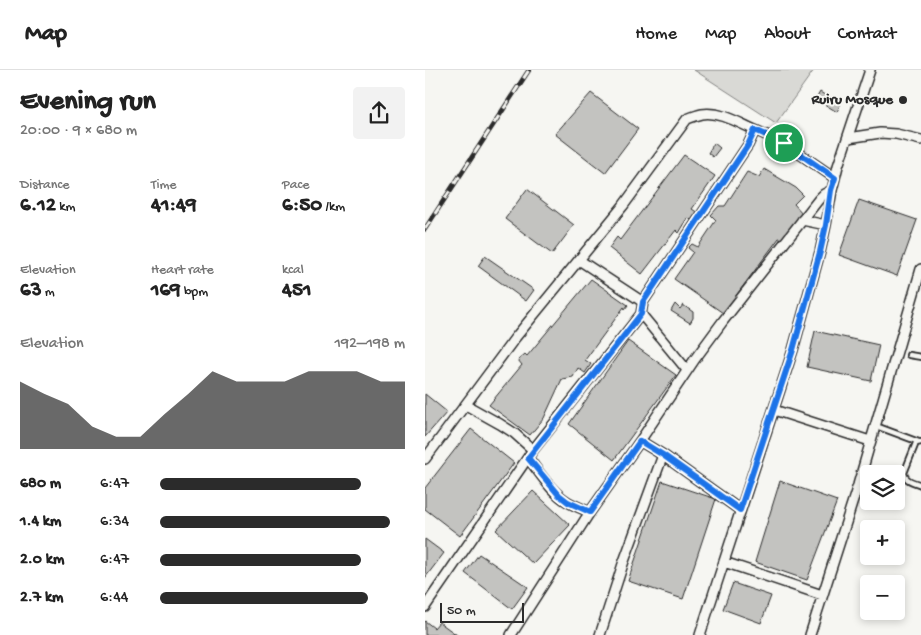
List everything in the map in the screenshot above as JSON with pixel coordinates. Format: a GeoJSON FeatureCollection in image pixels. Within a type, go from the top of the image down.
{"type":"FeatureCollection","features":[{"type":"Feature","properties":{"kind":"street"},"geometry":{"type":"LineString","coordinates":[[701,635],[793,350],[826,225],[831,190],[870,70]]}},
{"type":"Feature","properties":{"kind":"street"},"geometry":{"type":"LineString","coordinates":[[425,459],[515,338],[623,206],[687,119],[703,114],[724,116],[784,143],[835,178]]}},
{"type":"Feature","properties":{"kind":"street"},"geometry":{"type":"LineString","coordinates":[[425,607],[530,454],[641,314],[643,302],[748,145],[755,130]]}},
{"type":"Feature","properties":{"kind":"street"},"geometry":{"type":"LineString","coordinates":[[848,138],[880,133],[896,134],[921,140]]}},
{"type":"Feature","properties":{"kind":"street"},"geometry":{"type":"LineString","coordinates":[[511,635],[590,512],[687,370],[802,220],[819,199],[831,190]]}},
{"type":"Feature","properties":{"kind":"street"},"geometry":{"type":"LineString","coordinates":[[802,220],[826,225]]}},
{"type":"Feature","properties":{"kind":"street"},"geometry":{"type":"LineString","coordinates":[[579,260],[643,302]]}},
{"type":"Feature","properties":{"kind":"street"},"geometry":{"type":"LineString","coordinates":[[810,635],[871,442],[921,270]]}},
{"type":"Feature","properties":{"kind":"street"},"geometry":{"type":"LineString","coordinates":[[641,314],[687,370]]}},
{"type":"Feature","properties":{"kind":"street"},"geometry":{"type":"LineString","coordinates":[[466,405],[514,433],[559,495],[568,502],[590,512]]}},
{"type":"Feature","properties":{"kind":"street"},"geometry":{"type":"LineString","coordinates":[[773,410],[871,442]]}},
{"type":"Feature","properties":{"kind":"street"},"geometry":{"type":"LineString","coordinates":[[640,441],[663,455],[740,510]]}},
{"type":"Feature","properties":{"kind":"street"},"geometry":{"type":"LineString","coordinates":[[600,635],[623,564],[663,455]]}},
{"type":"Feature","properties":{"kind":"street"},"geometry":{"type":"LineString","coordinates":[[724,562],[823,595]]}},
{"type":"Feature","properties":{"kind":"lane"},"geometry":{"type":"LineString","coordinates":[[909,355],[921,357]]}},
{"type":"Feature","properties":{"kind":"lane"},"geometry":{"type":"LineString","coordinates":[[875,426],[920,442],[917,443],[904,476],[921,485]]}},
{"type":"Feature","properties":{"kind":"shaded area"},"geometry":{"type":"Polygon","coordinates":[[[694,70],[814,70],[776,123],[694,70]]]}},
{"type":"Feature","properties":{"kind":"building"},"geometry":{"type":"Polygon","coordinates":[[[820,92],[840,105],[837,112],[816,99],[820,92]]]}},
{"type":"Feature","properties":{"kind":"building"},"geometry":{"type":"Polygon","coordinates":[[[591,93],[638,129],[605,173],[555,134],[591,93]]]}},
{"type":"Feature","properties":{"kind":"building"},"geometry":{"type":"Polygon","coordinates":[[[714,143],[720,148],[713,157],[708,153],[714,143]]]}},
{"type":"Feature","properties":{"kind":"building"},"geometry":{"type":"Polygon","coordinates":[[[684,155],[715,176],[692,209],[698,213],[693,221],[688,218],[679,233],[676,230],[642,274],[609,248],[617,237],[620,240],[684,155]]]}},
{"type":"Feature","properties":{"kind":"building"},"geometry":{"type":"Polygon","coordinates":[[[764,169],[796,188],[803,195],[794,204],[803,214],[784,239],[779,238],[723,313],[674,279],[693,252],[688,248],[692,244],[698,247],[716,220],[711,215],[719,206],[725,206],[747,172],[759,177],[764,169]]]}},
{"type":"Feature","properties":{"kind":"building"},"geometry":{"type":"Polygon","coordinates":[[[527,189],[574,225],[552,254],[505,219],[527,189]]]}},
{"type":"Feature","properties":{"kind":"building"},"geometry":{"type":"Polygon","coordinates":[[[859,200],[917,220],[897,276],[839,255],[859,200]]]}},
{"type":"Feature","properties":{"kind":"building"},"geometry":{"type":"Polygon","coordinates":[[[485,256],[534,290],[526,301],[478,266],[485,256]]]}},
{"type":"Feature","properties":{"kind":"building"},"geometry":{"type":"Polygon","coordinates":[[[591,279],[628,305],[625,309],[624,307],[585,360],[591,364],[585,373],[578,368],[573,377],[562,379],[544,418],[530,435],[489,405],[522,365],[518,360],[525,354],[527,356],[591,279]]]}},
{"type":"Feature","properties":{"kind":"building"},"geometry":{"type":"Polygon","coordinates":[[[675,304],[680,309],[683,305],[693,312],[693,318],[690,323],[671,311],[675,304]]]}},
{"type":"Feature","properties":{"kind":"building"},"geometry":{"type":"Polygon","coordinates":[[[815,331],[879,345],[871,381],[807,367],[815,331]]]}},
{"type":"Feature","properties":{"kind":"building"},"geometry":{"type":"Polygon","coordinates":[[[628,341],[676,375],[614,460],[569,424],[628,341]]]}},
{"type":"Feature","properties":{"kind":"building"},"geometry":{"type":"Polygon","coordinates":[[[425,394],[447,412],[425,437],[425,394]]]}},
{"type":"Feature","properties":{"kind":"building"},"geometry":{"type":"Polygon","coordinates":[[[471,429],[514,463],[460,536],[425,509],[425,488],[471,429]]]}},
{"type":"Feature","properties":{"kind":"building"},"geometry":{"type":"Polygon","coordinates":[[[662,481],[716,499],[683,599],[628,581],[662,481]]]}},
{"type":"Feature","properties":{"kind":"building"},"geometry":{"type":"Polygon","coordinates":[[[780,481],[837,501],[807,580],[755,562],[780,481]]]}},
{"type":"Feature","properties":{"kind":"building"},"geometry":{"type":"Polygon","coordinates":[[[533,491],[570,525],[533,564],[496,530],[533,491]]]}},
{"type":"Feature","properties":{"kind":"building"},"geometry":{"type":"Polygon","coordinates":[[[425,539],[444,553],[425,578],[425,539]]]}},
{"type":"Feature","properties":{"kind":"building"},"geometry":{"type":"Polygon","coordinates":[[[479,554],[528,587],[512,609],[465,573],[479,554]]]}},
{"type":"Feature","properties":{"kind":"building"},"geometry":{"type":"Polygon","coordinates":[[[733,583],[771,596],[761,623],[723,609],[733,583]]]}},
{"type":"Feature","properties":{"kind":"building"},"geometry":{"type":"Polygon","coordinates":[[[425,621],[434,628],[439,622],[457,635],[425,635],[425,621]]]}},
{"type":"Feature","properties":{"kind":"railway"},"geometry":{"type":"LineString","coordinates":[[425,229],[529,70]]}},
{"type":"Feature","properties":{"kind":"place","name":"Ruiru Mosque"},"geometry":{"type":"Point","coordinates":[903,100]}},
{"type":"Feature","properties":{"kind":"route"},"geometry":{"type":"LineString","coordinates":[[755,130],[784,143],[835,178],[831,190],[820,252],[793,350],[740,510],[663,455],[640,441],[590,512],[568,502],[552,488],[528,458],[641,314],[643,302],[748,145],[755,130]]}}]}
